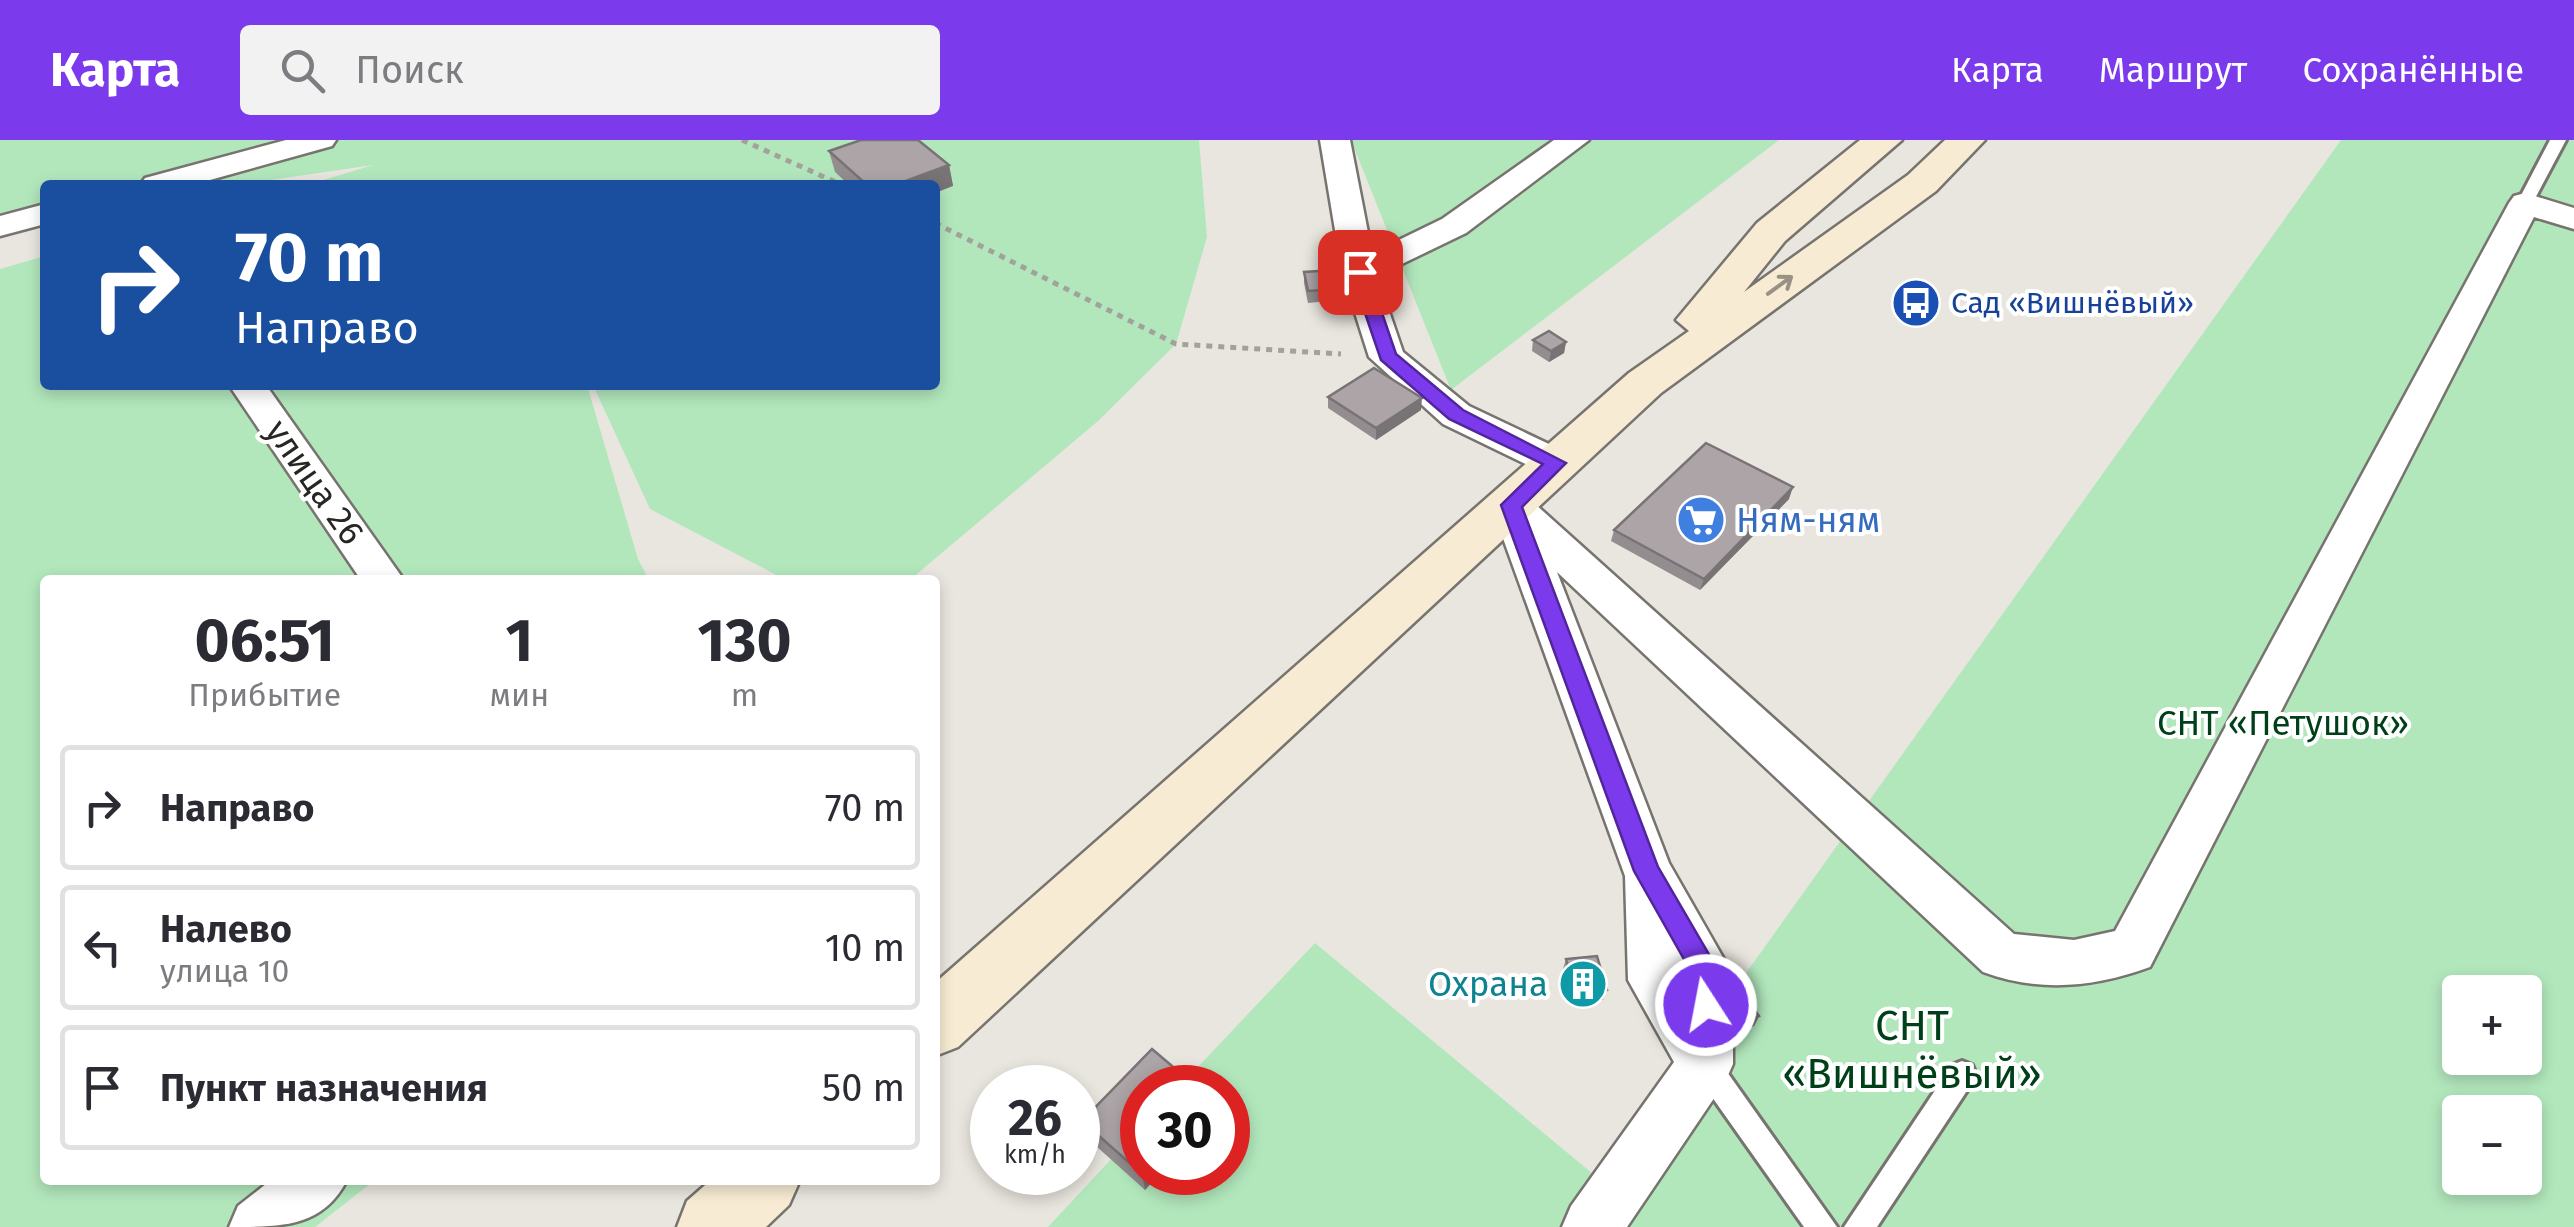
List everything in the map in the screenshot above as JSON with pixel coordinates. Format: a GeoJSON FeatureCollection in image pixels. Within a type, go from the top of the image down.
{"type":"FeatureCollection","features":[{"type":"Feature","properties":{"kind":"main road"},"geometry":{"type":"LineString","coordinates":[[1644,384],[1771,232],[1883,140]]}},
{"type":"Feature","properties":{"kind":"main road"},"geometry":{"type":"LineString","coordinates":[[940,1020],[1644,384],[1922,182],[1966,140]]}},
{"type":"Feature","properties":{"kind":"main road"},"geometry":{"type":"LineString","coordinates":[[713,1227],[759,1185]]}},
{"type":"Feature","properties":{"kind":"street"},"geometry":{"type":"LineString","coordinates":[[174,180],[321,140]]}},
{"type":"Feature","properties":{"kind":"street"},"geometry":{"type":"LineString","coordinates":[[1335,140],[1360,272],[1387,356],[1456,414],[1556,463]]}},
{"type":"Feature","properties":{"kind":"street"},"geometry":{"type":"LineString","coordinates":[[1360,272],[1454,226],[1574,140]]}},
{"type":"Feature","properties":{"kind":"street"},"geometry":{"type":"LineString","coordinates":[[1511,505],[2002,956],[2074,964],[2132,951],[2524,203],[2574,220]]}},
{"type":"Feature","properties":{"kind":"street","name":"улица 26"},"geometry":{"type":"LineString","coordinates":[[251,390],[380,575]]}},
{"type":"Feature","properties":{"kind":"street"},"geometry":{"type":"LineString","coordinates":[[1511,505],[1647,871],[1654,980],[1705,1064],[1592,1227]]}},
{"type":"Feature","properties":{"kind":"street"},"geometry":{"type":"LineString","coordinates":[[259,1227],[312,1185]]}},
{"type":"Feature","properties":{"kind":"lane"},"geometry":{"type":"LineString","coordinates":[[2524,203],[2558,140]]}},
{"type":"Feature","properties":{"kind":"lane"},"geometry":{"type":"LineString","coordinates":[[1705,1064],[1822,1227]]}},
{"type":"Feature","properties":{"kind":"lane"},"geometry":{"type":"LineString","coordinates":[[1859,1227],[1962,1074]]}},
{"type":"Feature","properties":{"kind":"path"},"geometry":{"type":"LineString","coordinates":[[742,140],[831,180]]}},
{"type":"Feature","properties":{"kind":"path"},"geometry":{"type":"LineString","coordinates":[[940,226],[1176,344],[1387,356]]}},
{"type":"Feature","properties":{"kind":"green space"},"geometry":{"type":"Polygon","coordinates":[[[0,140],[1199,140],[1207,237],[1176,344],[1098,421],[916,575],[776,575],[650,509],[595,390],[940,390],[940,180],[324,180],[373,165],[271,180],[40,180],[40,214],[0,219],[0,140]]]}},
{"type":"Feature","properties":{"kind":"green space"},"geometry":{"type":"Polygon","coordinates":[[[1351,140],[1779,140],[1451,390],[1351,140]]]}},
{"type":"Feature","properties":{"kind":"green space","name":"СНТ «Петушок»"},"geometry":{"type":"Polygon","coordinates":[[[2341,140],[2574,140],[2574,1227],[1048,1227],[1078,1195],[1100,1195],[1100,1171],[1120,1150],[1120,1195],[1250,1195],[1250,1065],[1200,1065],[1315,943],[1599,1179],[2341,140]]]}},
{"type":"Feature","properties":{"kind":"green space"},"geometry":{"type":"Polygon","coordinates":[[[40,257],[40,390],[588,390],[638,559],[646,575],[40,575],[40,1185],[369,1185],[315,1227],[0,1227],[0,269],[40,257]]]}},
{"type":"Feature","properties":{"kind":"building"},"geometry":{"type":"Polygon","coordinates":[[[861,140],[918,140],[949,165],[908,180],[861,180],[829,151],[861,140]]]}},
{"type":"Feature","properties":{"kind":"building"},"geometry":{"type":"Polygon","coordinates":[[[1334,270],[1338,289],[1308,291],[1304,272],[1334,270]]]}},
{"type":"Feature","properties":{"kind":"building"},"geometry":{"type":"Polygon","coordinates":[[[1549,331],[1566,342],[1551,351],[1533,340],[1549,331]]]}},
{"type":"Feature","properties":{"kind":"building"},"geometry":{"type":"Polygon","coordinates":[[[1374,368],[1422,398],[1376,428],[1328,397],[1374,368]]]}},
{"type":"Feature","properties":{"kind":"building","name":"Ням-ням"},"geometry":{"type":"Polygon","coordinates":[[[1706,443],[1793,487],[1704,579],[1614,530],[1706,443]]]}},
{"type":"Feature","properties":{"kind":"building"},"geometry":{"type":"Polygon","coordinates":[[[1597,956],[1607,990],[1576,994],[1566,959],[1597,956]]]}},
{"type":"Feature","properties":{"kind":"building"},"geometry":{"type":"Polygon","coordinates":[[[1746,998],[1759,1016],[1736,1026],[1724,1007],[1746,998]]]}},
{"type":"Feature","properties":{"kind":"building"},"geometry":{"type":"Polygon","coordinates":[[[1152,1049],[1171,1065],[1136,1065],[1152,1049]]]}},
{"type":"Feature","properties":{"kind":"building"},"geometry":{"type":"Polygon","coordinates":[[[1120,1082],[1120,1155],[1100,1137],[1100,1102],[1120,1082]]]}},
{"type":"Feature","properties":{"kind":"place","name":"Сад «Вишнёвый»"},"geometry":{"type":"Point","coordinates":[1916,303]}},
{"type":"Feature","properties":{"kind":"place","name":"Ням-ням"},"geometry":{"type":"Point","coordinates":[1701,520]}},
{"type":"Feature","properties":{"kind":"place","name":"Охрана"},"geometry":{"type":"Point","coordinates":[1583,984]}},
{"type":"Feature","properties":{"kind":"route"},"geometry":{"type":"LineString","coordinates":[[1360,272],[1387,356],[1456,414],[1556,463],[1511,505],[1647,871],[1707,975],[1706,1005]]}},
{"type":"Feature","properties":{"kind":"park label","name":"СНТ «Вишнёвый»"},"geometry":{"type":"Point","coordinates":[1912,1049]}}]}
